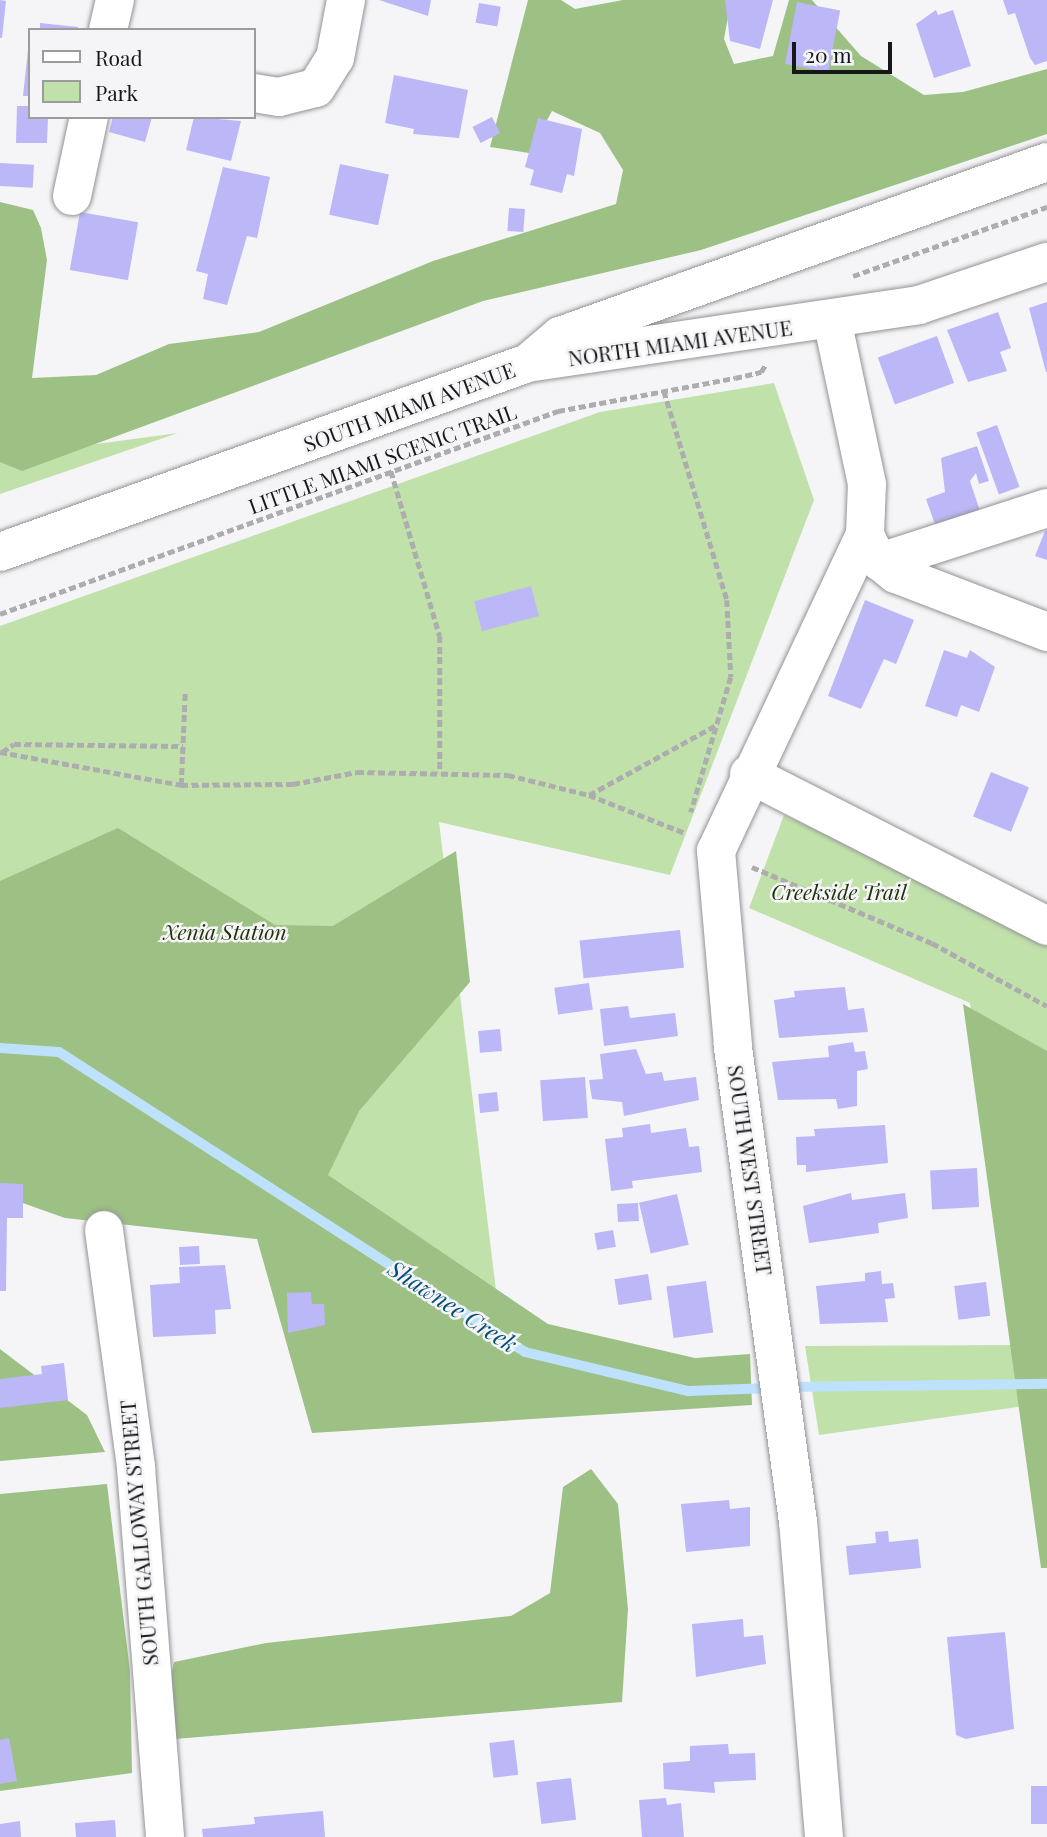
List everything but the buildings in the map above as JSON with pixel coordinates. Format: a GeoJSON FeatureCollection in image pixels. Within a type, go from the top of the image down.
{"type":"FeatureCollection","features":[{"type":"Feature","properties":{"kind":"street"},"geometry":{"type":"LineString","coordinates":[[108,28],[115,0]]}},
{"type":"Feature","properties":{"kind":"street"},"geometry":{"type":"LineString","coordinates":[[256,93],[279,97],[316,88],[335,58],[346,0]]}},
{"type":"Feature","properties":{"kind":"street"},"geometry":{"type":"LineString","coordinates":[[72,196],[89,119]]}},
{"type":"Feature","properties":{"kind":"street","name":"SOUTH MIAMI AVENUE"},"geometry":{"type":"LineString","coordinates":[[0,552],[528,363],[560,336],[1047,162]]}},
{"type":"Feature","properties":{"kind":"street","name":"NORTH MIAMI AVENUE"},"geometry":{"type":"LineString","coordinates":[[528,363],[919,306],[1047,262]]}},
{"type":"Feature","properties":{"kind":"street"},"geometry":{"type":"LineString","coordinates":[[832,320],[867,484],[872,548],[896,574],[1047,632]]}},
{"type":"Feature","properties":{"kind":"street"},"geometry":{"type":"LineString","coordinates":[[872,548],[1047,508]]}},
{"type":"Feature","properties":{"kind":"street","name":"SOUTH WEST STREET"},"geometry":{"type":"LineString","coordinates":[[824,1837],[786,1416],[733,1045],[700,842],[749,774],[872,548]]}},
{"type":"Feature","properties":{"kind":"street"},"geometry":{"type":"LineString","coordinates":[[749,774],[1047,926]]}},
{"type":"Feature","properties":{"kind":"street","name":"SOUTH GALLOWAY STREET"},"geometry":{"type":"LineString","coordinates":[[104,1230],[136,1468],[165,1837]]}},
{"type":"Feature","properties":{"kind":"path"},"geometry":{"type":"LineString","coordinates":[[846,278],[1047,207]]}},
{"type":"Feature","properties":{"kind":"path","name":"LITTLE MIAMI SCENIC TRAIL"},"geometry":{"type":"LineString","coordinates":[[0,614],[558,411],[761,372],[773,353]]}},
{"type":"Feature","properties":{"kind":"path"},"geometry":{"type":"LineString","coordinates":[[664,391],[727,600],[731,677],[719,724],[700,842]]}},
{"type":"Feature","properties":{"kind":"path"},"geometry":{"type":"LineString","coordinates":[[391,471],[440,636],[440,773]]}},
{"type":"Feature","properties":{"kind":"path"},"geometry":{"type":"LineString","coordinates":[[181,785],[185,693]]}},
{"type":"Feature","properties":{"kind":"path"},"geometry":{"type":"LineString","coordinates":[[589,795],[719,724]]}},
{"type":"Feature","properties":{"kind":"path"},"geometry":{"type":"LineString","coordinates":[[1,752],[14,744],[183,746]]}},
{"type":"Feature","properties":{"kind":"path"},"geometry":{"type":"LineString","coordinates":[[1,752],[181,785],[293,784],[357,772],[509,775],[589,795],[700,842],[932,943],[1047,1006]]}},
{"type":"Feature","properties":{"kind":"green space"},"geometry":{"type":"Polygon","coordinates":[[[528,0],[561,0],[575,9],[623,0],[731,0],[724,39],[734,64],[773,56],[789,0],[812,0],[861,56],[924,95],[963,92],[1047,69],[1047,134],[701,250],[483,301],[22,471],[0,462],[0,202],[33,210],[41,228],[47,260],[32,378],[96,375],[169,344],[259,332],[433,261],[616,204],[623,170],[600,133],[552,111],[529,153],[490,147],[528,0]]]}},
{"type":"Feature","properties":{"kind":"green space","name":"Xenia Station"},"geometry":{"type":"Polygon","coordinates":[[[774,383],[814,500],[670,875],[439,822],[503,1348],[283,1228],[0,1101],[0,626],[600,412],[774,383]]]}},
{"type":"Feature","properties":{"kind":"green space"},"geometry":{"type":"Polygon","coordinates":[[[178,433],[0,494],[0,457],[178,433]]]}},
{"type":"Feature","properties":{"kind":"green space","name":"Creekside Trail"},"geometry":{"type":"Polygon","coordinates":[[[784,815],[1047,939],[1047,1403],[819,1435],[805,1346],[1012,1345],[970,1003],[749,908],[784,815]]]}},
{"type":"Feature","properties":{"kind":"green space"},"geometry":{"type":"Polygon","coordinates":[[[118,828],[275,925],[333,926],[456,851],[470,982],[359,1111],[328,1175],[548,1324],[695,1358],[750,1354],[752,1405],[312,1433],[257,1239],[65,1218],[0,1195],[0,881],[118,828]]]}},
{"type":"Feature","properties":{"kind":"green space"},"geometry":{"type":"Polygon","coordinates":[[[963,1004],[1047,1051],[1047,1568],[1041,1568],[963,1004]]]}},
{"type":"Feature","properties":{"kind":"green space"},"geometry":{"type":"Polygon","coordinates":[[[0,1349],[87,1415],[105,1452],[0,1461],[0,1349]]]}},
{"type":"Feature","properties":{"kind":"green space"},"geometry":{"type":"Polygon","coordinates":[[[591,1469],[618,1504],[628,1609],[622,1702],[175,1739],[166,1703],[174,1662],[266,1643],[511,1616],[550,1593],[563,1487],[591,1469]]]}},
{"type":"Feature","properties":{"kind":"green space"},"geometry":{"type":"Polygon","coordinates":[[[107,1484],[130,1671],[132,1773],[0,1791],[0,1494],[107,1484]]]}},
{"type":"Feature","properties":{"kind":"waterway","name":"Shawnee Creek"},"geometry":{"type":"LineString","coordinates":[[0,1048],[59,1052],[525,1352],[688,1391],[771,1388]]}},
{"type":"Feature","properties":{"kind":"waterway","name":"Shawnee Creek"},"geometry":{"type":"LineString","coordinates":[[786,1387],[1047,1384]]}}]}
